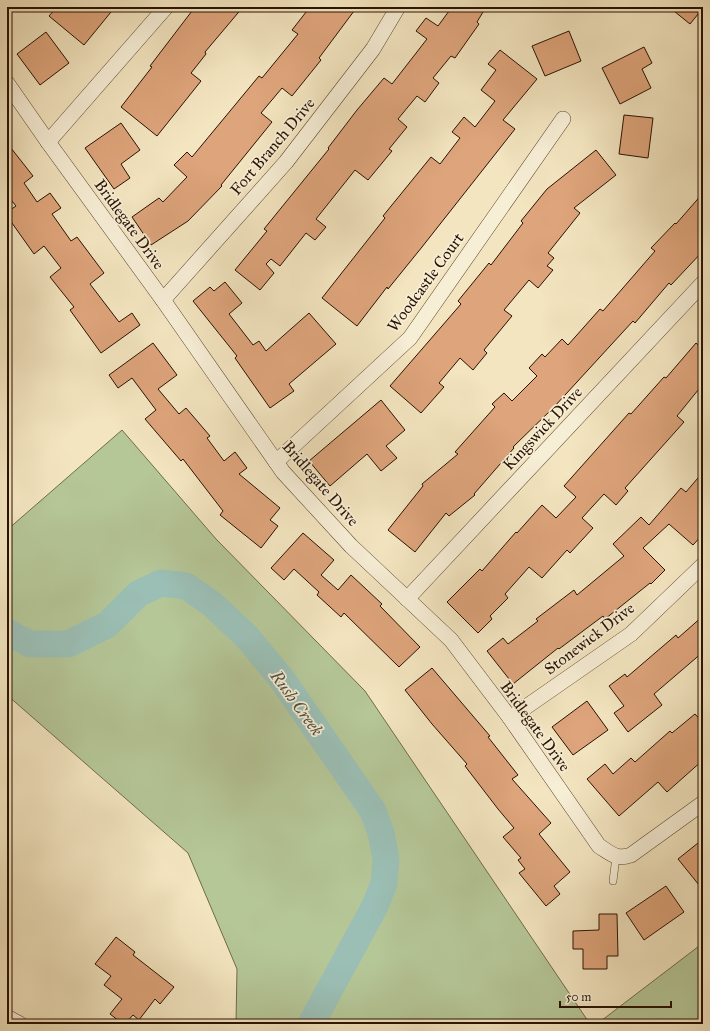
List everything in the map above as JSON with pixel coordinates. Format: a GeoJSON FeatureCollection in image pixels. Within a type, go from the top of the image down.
{"type":"FeatureCollection","features":[{"type":"Feature","properties":{"kind":"street"},"geometry":{"type":"LineString","coordinates":[[48,142],[166,7]]}},
{"type":"Feature","properties":{"kind":"street","name":"Fort Branch Drive"},"geometry":{"type":"LineString","coordinates":[[163,300],[286,162],[373,50],[398,7]]}},
{"type":"Feature","properties":{"kind":"street","name":"Bridlegate Drive"},"geometry":{"type":"LineString","coordinates":[[7,82],[48,142],[163,300],[283,472],[351,546],[451,640],[510,718],[599,846],[620,857]]}},
{"type":"Feature","properties":{"kind":"street","name":"Woodcastle Court"},"geometry":{"type":"LineString","coordinates":[[276,462],[410,338],[563,119]]}},
{"type":"Feature","properties":{"kind":"street","name":"Kingswick Drive"},"geometry":{"type":"LineString","coordinates":[[407,599],[703,283]]}},
{"type":"Feature","properties":{"kind":"street","name":"Stonewick Drive"},"geometry":{"type":"LineString","coordinates":[[510,718],[631,634],[703,565]]}},
{"type":"Feature","properties":{"kind":"street"},"geometry":{"type":"LineString","coordinates":[[620,857],[631,855],[703,803]]}},
{"type":"Feature","properties":{"kind":"street"},"geometry":{"type":"LineString","coordinates":[[7,1017],[20,1024]]}},
{"type":"Feature","properties":{"kind":"lane"},"geometry":{"type":"LineString","coordinates":[[613,881],[620,857]]}},
{"type":"Feature","properties":{"kind":"green space"},"geometry":{"type":"Polygon","coordinates":[[[122,430],[216,539],[365,691],[590,1024],[236,1024],[237,969],[188,853],[7,695],[7,530],[122,430]]]}},
{"type":"Feature","properties":{"kind":"green space"},"geometry":{"type":"Polygon","coordinates":[[[703,943],[703,1024],[597,1024],[703,943]]]}},
{"type":"Feature","properties":{"kind":"building"},"geometry":{"type":"Polygon","coordinates":[[[57,7],[105,7],[111,12],[84,45],[49,16],[57,7]]]}},
{"type":"Feature","properties":{"kind":"building"},"geometry":{"type":"Polygon","coordinates":[[[195,7],[243,7],[205,52],[206,54],[191,73],[201,81],[157,136],[121,107],[195,7]]]}},
{"type":"Feature","properties":{"kind":"building"},"geometry":{"type":"Polygon","coordinates":[[[310,7],[357,7],[319,58],[321,60],[292,96],[282,88],[261,113],[272,122],[221,185],[222,186],[188,221],[151,245],[132,217],[159,198],[163,202],[187,177],[174,165],[187,152],[192,157],[259,76],[262,78],[298,34],[292,30],[310,7]]]}},
{"type":"Feature","properties":{"kind":"building"},"geometry":{"type":"Polygon","coordinates":[[[452,7],[486,7],[477,22],[479,24],[455,58],[451,56],[433,78],[439,83],[425,102],[417,96],[398,119],[407,127],[389,149],[392,151],[368,180],[355,170],[316,219],[326,227],[315,240],[306,233],[280,266],[271,259],[266,264],[274,273],[260,290],[235,270],[267,231],[264,229],[329,149],[328,148],[357,110],[384,78],[392,84],[427,39],[416,31],[426,18],[438,26],[452,7]]]}},
{"type":"Feature","properties":{"kind":"building"},"geometry":{"type":"Polygon","coordinates":[[[669,7],[703,7],[703,8],[690,24],[669,7]]]}},
{"type":"Feature","properties":{"kind":"building"},"geometry":{"type":"Polygon","coordinates":[[[569,31],[581,61],[545,76],[532,46],[569,31]]]}},
{"type":"Feature","properties":{"kind":"building"},"geometry":{"type":"Polygon","coordinates":[[[46,32],[69,63],[40,85],[17,54],[46,32]]]}},
{"type":"Feature","properties":{"kind":"building"},"geometry":{"type":"Polygon","coordinates":[[[644,47],[652,63],[642,69],[651,88],[620,104],[602,68],[644,47]]]}},
{"type":"Feature","properties":{"kind":"building"},"geometry":{"type":"Polygon","coordinates":[[[500,50],[537,79],[503,120],[515,129],[422,247],[388,289],[387,287],[357,326],[322,298],[385,218],[383,216],[431,157],[440,164],[460,138],[452,132],[464,117],[475,127],[495,101],[481,90],[496,70],[488,64],[500,50]]]}},
{"type":"Feature","properties":{"kind":"building"},"geometry":{"type":"Polygon","coordinates":[[[624,115],[653,118],[648,158],[619,154],[624,115]]]}},
{"type":"Feature","properties":{"kind":"building"},"geometry":{"type":"Polygon","coordinates":[[[121,123],[140,150],[121,164],[130,178],[114,189],[85,148],[121,123]]]}},
{"type":"Feature","properties":{"kind":"building"},"geometry":{"type":"Polygon","coordinates":[[[7,143],[33,176],[24,183],[37,202],[50,193],[61,208],[52,214],[71,241],[77,237],[104,273],[90,284],[119,322],[132,313],[140,325],[101,353],[70,310],[74,307],[50,277],[61,268],[44,246],[34,254],[7,216],[7,212],[16,206],[7,195],[7,143]]]}},
{"type":"Feature","properties":{"kind":"building"},"geometry":{"type":"Polygon","coordinates":[[[596,150],[616,175],[574,208],[580,213],[548,253],[554,258],[547,266],[553,270],[538,288],[529,280],[504,310],[512,316],[484,350],[487,353],[473,370],[460,358],[439,383],[444,387],[421,413],[390,386],[461,304],[458,301],[489,263],[491,265],[523,223],[521,221],[547,189],[596,150]]]}},
{"type":"Feature","properties":{"kind":"building"},"geometry":{"type":"Polygon","coordinates":[[[703,193],[703,251],[671,285],[669,283],[635,323],[633,321],[554,407],[513,447],[514,448],[474,494],[475,495],[449,516],[446,513],[415,552],[388,530],[423,486],[422,484],[458,454],[455,452],[495,407],[492,404],[504,393],[512,401],[537,376],[529,368],[542,354],[545,357],[562,339],[568,345],[600,309],[603,311],[655,251],[651,248],[675,223],[676,224],[703,193]]]}},
{"type":"Feature","properties":{"kind":"building"},"geometry":{"type":"Polygon","coordinates":[[[225,282],[242,303],[229,314],[253,345],[259,341],[266,351],[309,313],[336,344],[289,384],[294,391],[270,408],[235,358],[237,356],[193,301],[210,287],[214,291],[225,282]]]}},
{"type":"Feature","properties":{"kind":"building"},"geometry":{"type":"Polygon","coordinates":[[[153,343],[177,375],[158,389],[179,414],[186,408],[210,436],[207,438],[224,461],[235,452],[247,468],[239,474],[280,508],[270,520],[278,526],[261,548],[220,515],[223,511],[183,459],[181,461],[145,419],[156,410],[132,378],[118,388],[109,375],[153,343]]]}},
{"type":"Feature","properties":{"kind":"building"},"geometry":{"type":"Polygon","coordinates":[[[696,343],[703,349],[703,384],[677,416],[684,422],[625,488],[628,491],[616,505],[604,494],[582,518],[593,528],[570,553],[567,550],[542,578],[529,567],[505,594],[508,598],[490,616],[492,619],[478,633],[447,602],[480,569],[482,571],[542,505],[556,518],[576,497],[564,486],[629,413],[631,414],[664,377],[666,378],[696,343]]]}},
{"type":"Feature","properties":{"kind":"building"},"geometry":{"type":"Polygon","coordinates":[[[381,400],[405,430],[386,446],[397,458],[381,471],[367,454],[330,486],[309,461],[381,400]]]}},
{"type":"Feature","properties":{"kind":"building"},"geometry":{"type":"Polygon","coordinates":[[[703,472],[703,534],[693,545],[669,524],[643,548],[665,570],[651,584],[650,583],[605,619],[603,616],[559,649],[558,648],[513,684],[487,651],[503,638],[508,644],[538,621],[536,619],[574,590],[577,595],[624,556],[613,544],[641,517],[649,525],[681,488],[686,492],[703,472]]]}},
{"type":"Feature","properties":{"kind":"building"},"geometry":{"type":"Polygon","coordinates":[[[303,533],[334,560],[321,575],[338,590],[351,575],[382,604],[380,606],[420,647],[399,667],[344,613],[341,617],[317,595],[319,592],[294,569],[284,580],[271,568],[303,533]]]}},
{"type":"Feature","properties":{"kind":"building"},"geometry":{"type":"Polygon","coordinates":[[[703,616],[703,652],[654,694],[662,705],[628,732],[614,713],[624,706],[609,686],[625,674],[627,677],[676,635],[678,638],[703,616]]]}},
{"type":"Feature","properties":{"kind":"building"},"geometry":{"type":"Polygon","coordinates":[[[432,668],[490,736],[488,737],[518,775],[512,779],[551,823],[539,834],[570,872],[554,886],[560,894],[546,906],[519,873],[525,869],[518,860],[521,858],[503,837],[514,828],[465,766],[467,764],[405,690],[432,668]]]}},
{"type":"Feature","properties":{"kind":"building"},"geometry":{"type":"Polygon","coordinates":[[[587,701],[608,730],[573,755],[552,727],[587,701]]]}},
{"type":"Feature","properties":{"kind":"building"},"geometry":{"type":"Polygon","coordinates":[[[695,714],[703,723],[703,760],[667,792],[658,782],[619,816],[587,779],[605,764],[613,774],[631,758],[635,762],[670,731],[672,733],[695,714]]]}},
{"type":"Feature","properties":{"kind":"building"},"geometry":{"type":"Polygon","coordinates":[[[703,839],[703,890],[678,859],[703,839]]]}},
{"type":"Feature","properties":{"kind":"building"},"geometry":{"type":"Polygon","coordinates":[[[666,886],[684,912],[644,940],[626,913],[666,886]]]}},
{"type":"Feature","properties":{"kind":"building"},"geometry":{"type":"Polygon","coordinates":[[[599,914],[617,914],[618,956],[607,956],[607,969],[583,969],[583,949],[573,949],[573,931],[599,930],[599,914]]]}},
{"type":"Feature","properties":{"kind":"building"},"geometry":{"type":"Polygon","coordinates":[[[116,937],[135,952],[133,955],[174,987],[160,1004],[155,999],[139,1020],[133,1015],[125,1024],[110,1014],[122,999],[104,985],[111,976],[95,964],[116,937]]]}},
{"type":"Feature","properties":{"kind":"waterway","name":"Rush Creek"},"geometry":{"type":"LineString","coordinates":[[7,632],[30,644],[68,644],[107,625],[138,594],[161,583],[186,586],[212,604],[247,637],[281,678],[373,811],[381,833],[386,859],[384,883],[375,906],[311,1024]]}}]}
